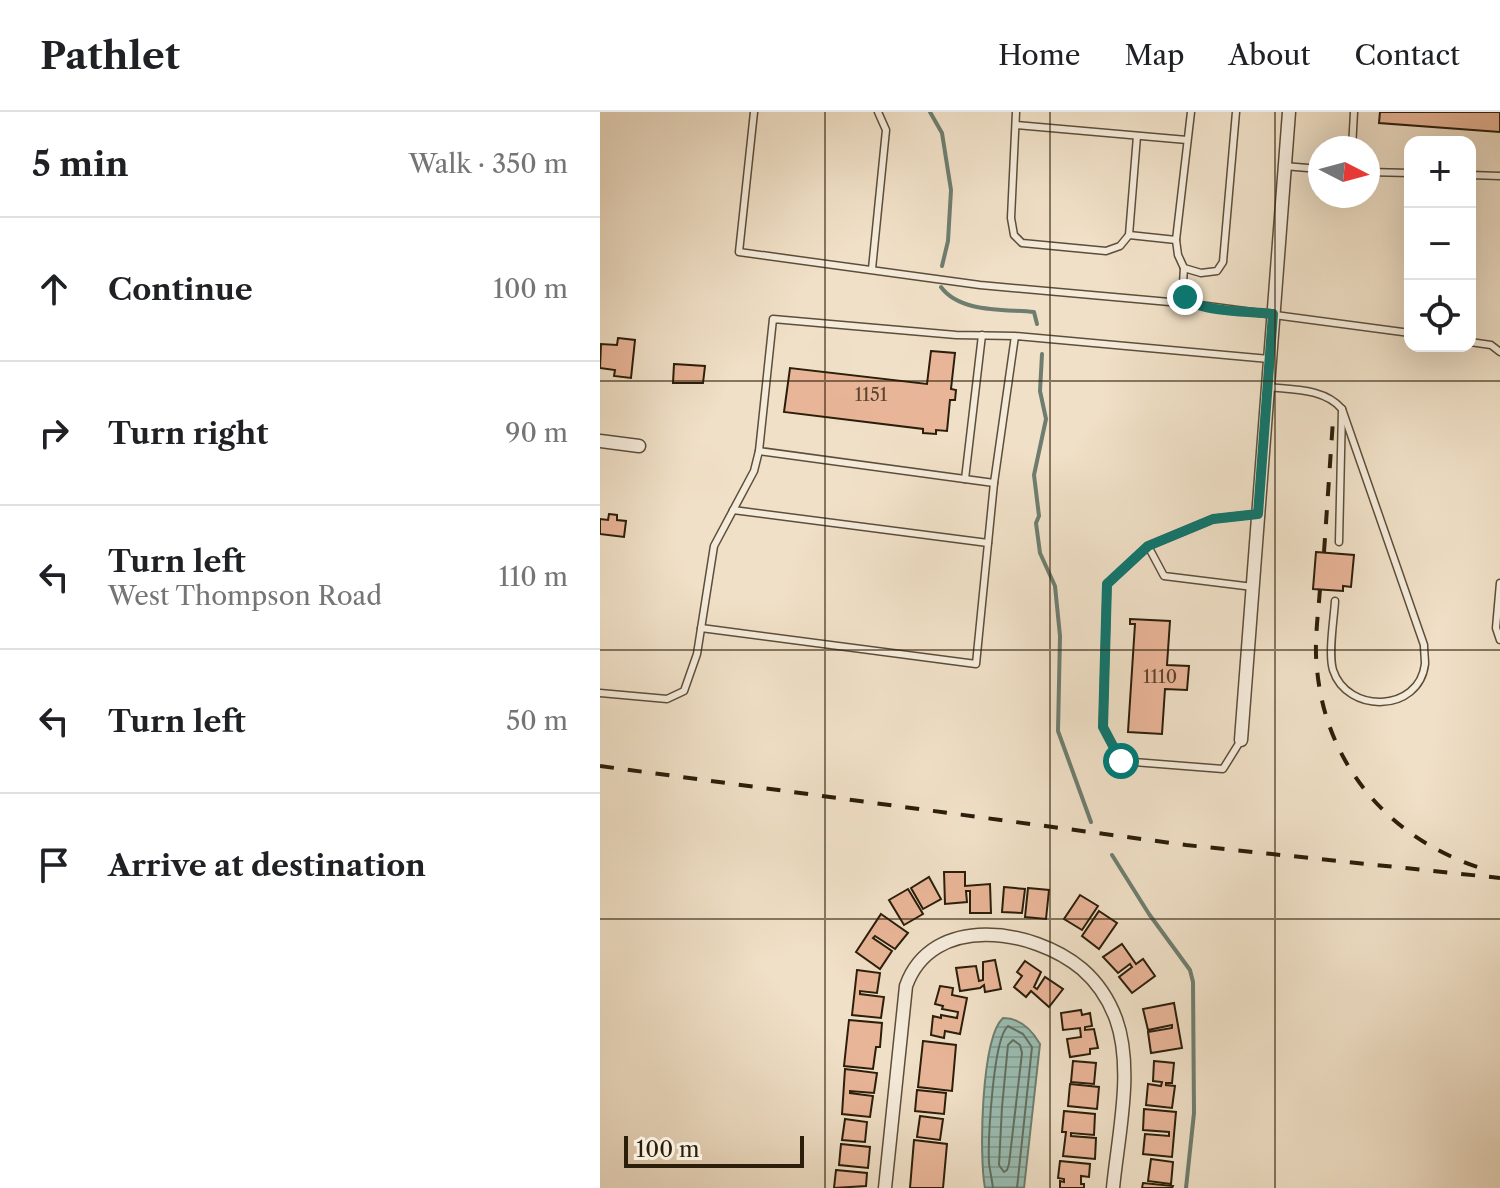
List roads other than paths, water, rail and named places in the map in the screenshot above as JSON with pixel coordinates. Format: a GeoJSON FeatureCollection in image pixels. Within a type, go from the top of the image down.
{"type":"FeatureCollection","features":[{"type":"Feature","properties":{"kind":"street"},"geometry":{"type":"LineString","coordinates":[[1241,740],[1289,112]]}},
{"type":"Feature","properties":{"kind":"street"},"geometry":{"type":"LineString","coordinates":[[600,441],[639,446]]}},
{"type":"Feature","properties":{"kind":"street"},"geometry":{"type":"LineString","coordinates":[[885,1188],[904,997],[909,977],[927,954],[949,940],[966,936],[1026,941],[1070,960],[1098,986],[1117,1021],[1125,1060],[1113,1188]]}},
{"type":"Feature","properties":{"kind":"lane"},"geometry":{"type":"LineString","coordinates":[[754,112],[739,252],[980,285],[1192,304],[1404,332]]}},
{"type":"Feature","properties":{"kind":"lane"},"geometry":{"type":"LineString","coordinates":[[872,269],[886,130],[878,112]]}},
{"type":"Feature","properties":{"kind":"lane"},"geometry":{"type":"LineString","coordinates":[[1016,112],[1011,218],[1014,235],[1022,243],[1106,251],[1120,246],[1129,235],[1137,136]]}},
{"type":"Feature","properties":{"kind":"lane"},"geometry":{"type":"LineString","coordinates":[[1191,112],[1176,240],[1184,268],[1185,297],[1192,304]]}},
{"type":"Feature","properties":{"kind":"lane"},"geometry":{"type":"LineString","coordinates":[[1184,268],[1201,273],[1217,271],[1223,262],[1236,112]]}},
{"type":"Feature","properties":{"kind":"lane"},"geometry":{"type":"LineString","coordinates":[[1353,136],[1354,112]]}},
{"type":"Feature","properties":{"kind":"lane"},"geometry":{"type":"LineString","coordinates":[[1016,125],[1187,140]]}},
{"type":"Feature","properties":{"kind":"lane"},"geometry":{"type":"LineString","coordinates":[[1284,166],[1308,168]]}},
{"type":"Feature","properties":{"kind":"lane"},"geometry":{"type":"LineString","coordinates":[[1380,172],[1404,173]]}},
{"type":"Feature","properties":{"kind":"lane"},"geometry":{"type":"LineString","coordinates":[[1476,175],[1500,176]]}},
{"type":"Feature","properties":{"kind":"lane"},"geometry":{"type":"LineString","coordinates":[[1129,235],[1176,240]]}},
{"type":"Feature","properties":{"kind":"lane"},"geometry":{"type":"LineString","coordinates":[[600,693],[667,699],[684,691],[697,654],[714,546],[754,471],[759,451],[773,319],[956,335],[1015,336],[1269,359]]}},
{"type":"Feature","properties":{"kind":"lane"},"geometry":{"type":"LineString","coordinates":[[965,479],[982,335]]}},
{"type":"Feature","properties":{"kind":"lane"},"geometry":{"type":"LineString","coordinates":[[701,628],[976,664],[994,483],[1015,336]]}},
{"type":"Feature","properties":{"kind":"lane"},"geometry":{"type":"LineString","coordinates":[[1476,343],[1491,345],[1500,352]]}},
{"type":"Feature","properties":{"kind":"lane"},"geometry":{"type":"LineString","coordinates":[[1267,387],[1308,391],[1333,398],[1342,409],[1424,645],[1425,666],[1415,686],[1401,698],[1383,703],[1364,701],[1348,694],[1336,678],[1332,667],[1335,601]]}},
{"type":"Feature","properties":{"kind":"lane"},"geometry":{"type":"LineString","coordinates":[[1339,542],[1342,409]]}},
{"type":"Feature","properties":{"kind":"lane"},"geometry":{"type":"LineString","coordinates":[[759,451],[994,483]]}},
{"type":"Feature","properties":{"kind":"lane"},"geometry":{"type":"LineString","coordinates":[[733,510],[988,543]]}},
{"type":"Feature","properties":{"kind":"lane"},"geometry":{"type":"LineString","coordinates":[[1241,740],[1223,769],[1121,761],[1103,727],[1107,584],[1148,546],[1213,519],[1258,514]]}},
{"type":"Feature","properties":{"kind":"lane"},"geometry":{"type":"LineString","coordinates":[[1148,546],[1164,576],[1253,587]]}},
{"type":"Feature","properties":{"kind":"lane"},"geometry":{"type":"LineString","coordinates":[[1500,583],[1496,628],[1500,640]]}},
{"type":"Feature","properties":{"kind":"water"},"geometry":{"type":"Polygon","coordinates":[[[1003,1018],[1025,1026],[1040,1044],[1024,1188],[985,1188],[983,1173],[986,1072],[990,1049],[1003,1018]]]}},
{"type":"Feature","properties":{"kind":"waterway"},"geometry":{"type":"LineString","coordinates":[[930,112],[942,133],[951,190],[948,241],[942,266]]}},
{"type":"Feature","properties":{"kind":"waterway"},"geometry":{"type":"LineString","coordinates":[[941,287],[949,295],[971,306],[1034,312],[1037,324]]}},
{"type":"Feature","properties":{"kind":"waterway"},"geometry":{"type":"LineString","coordinates":[[1042,354],[1040,391],[1046,419],[1034,475],[1039,516],[1036,523],[1040,553],[1055,586],[1060,636],[1058,731],[1091,822]]}},
{"type":"Feature","properties":{"kind":"waterway"},"geometry":{"type":"LineString","coordinates":[[1112,855],[1149,914],[1190,970],[1193,982],[1194,1113],[1186,1188]]}},
{"type":"Feature","properties":{"kind":"railway"},"geometry":{"type":"LineString","coordinates":[[1324,552],[1333,420]]}},
{"type":"Feature","properties":{"kind":"railway"},"geometry":{"type":"LineString","coordinates":[[1320,589],[1316,639],[1323,705],[1334,738],[1350,768],[1369,795],[1420,840],[1484,869]]}},
{"type":"Feature","properties":{"kind":"railway"},"geometry":{"type":"LineString","coordinates":[[600,766],[1186,845],[1500,878]]}}]}
